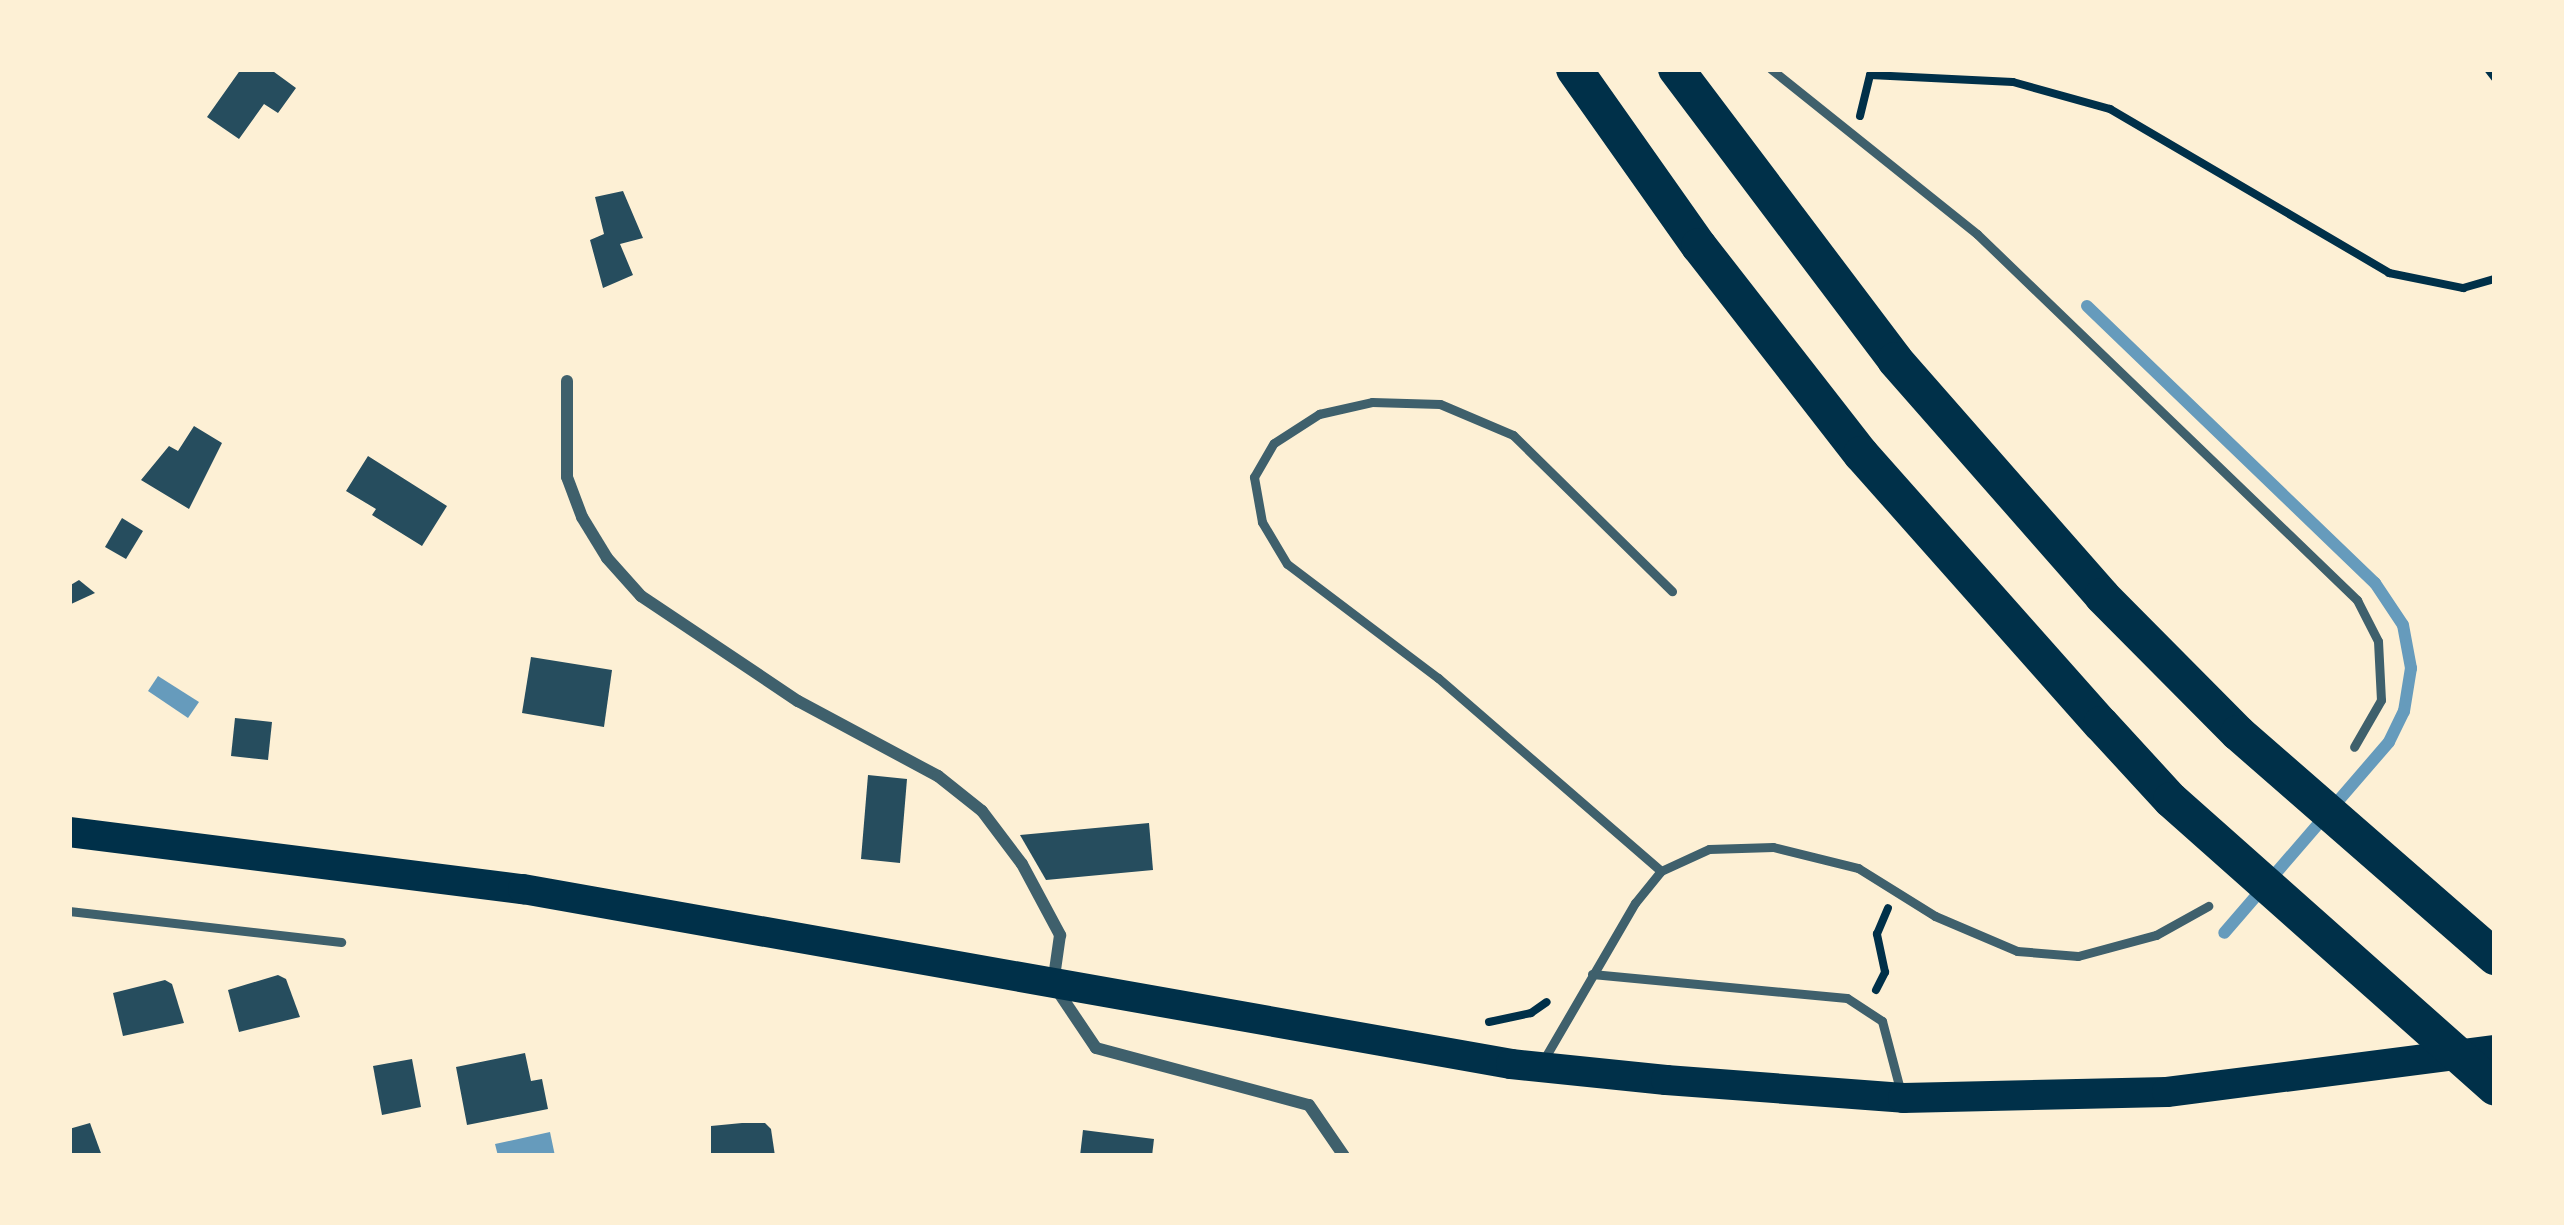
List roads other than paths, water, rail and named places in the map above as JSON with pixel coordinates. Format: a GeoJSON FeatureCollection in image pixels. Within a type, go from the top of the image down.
{"type":"FeatureCollection","features":[{"type":"Feature","properties":{"kind":"highway"},"geometry":{"type":"LineString","coordinates":[[1574,69],[1699,247],[1861,454],[2171,800],[2495,1088]]}},
{"type":"Feature","properties":{"kind":"highway"},"geometry":{"type":"LineString","coordinates":[[1676,69],[1895,360],[2102,596],[2238,733],[2495,957]]}},
{"type":"Feature","properties":{"kind":"main road"},"geometry":{"type":"LineString","coordinates":[[69,832],[523,890],[1541,1067],[1903,1098],[2167,1092],[2495,1050]]}},
{"type":"Feature","properties":{"kind":"street"},"geometry":{"type":"LineString","coordinates":[[567,381],[567,477],[582,517],[607,558],[660,609],[798,700],[938,776],[982,811],[1022,864],[1060,935],[1053,984],[1096,1048],[1310,1105],[1344,1156]]}},
{"type":"Feature","properties":{"kind":"lane"},"geometry":{"type":"LineString","coordinates":[[1771,69],[1977,234],[2357,600],[2378,641],[2381,700],[2354,748]]}},
{"type":"Feature","properties":{"kind":"lane"},"geometry":{"type":"LineString","coordinates":[[1661,871],[1438,678],[1287,564],[1262,523],[1254,477],[1274,442],[1319,414],[1372,402],[1440,404],[1513,435],[1672,591]]}},
{"type":"Feature","properties":{"kind":"lane"},"geometry":{"type":"LineString","coordinates":[[1541,1067],[1592,974],[1661,871],[1709,849],[1773,847],[1858,868],[1935,916],[2017,951],[2078,956],[2156,935],[2208,906]]}},
{"type":"Feature","properties":{"kind":"lane"},"geometry":{"type":"LineString","coordinates":[[69,911],[341,942]]}},
{"type":"Feature","properties":{"kind":"lane"},"geometry":{"type":"LineString","coordinates":[[1592,974],[1847,998],[1882,1021],[1903,1098]]}},
{"type":"Feature","properties":{"kind":"water"},"geometry":{"type":"Polygon","coordinates":[[[158,676],[199,702],[188,718],[148,691],[158,676]]]}},
{"type":"Feature","properties":{"kind":"water"},"geometry":{"type":"Polygon","coordinates":[[[550,1132],[555,1156],[498,1156],[495,1144],[550,1132]]]}},
{"type":"Feature","properties":{"kind":"waterway"},"geometry":{"type":"LineString","coordinates":[[2087,306],[2375,583],[2403,625],[2411,668],[2404,711],[2389,742],[2224,933]]}}]}
